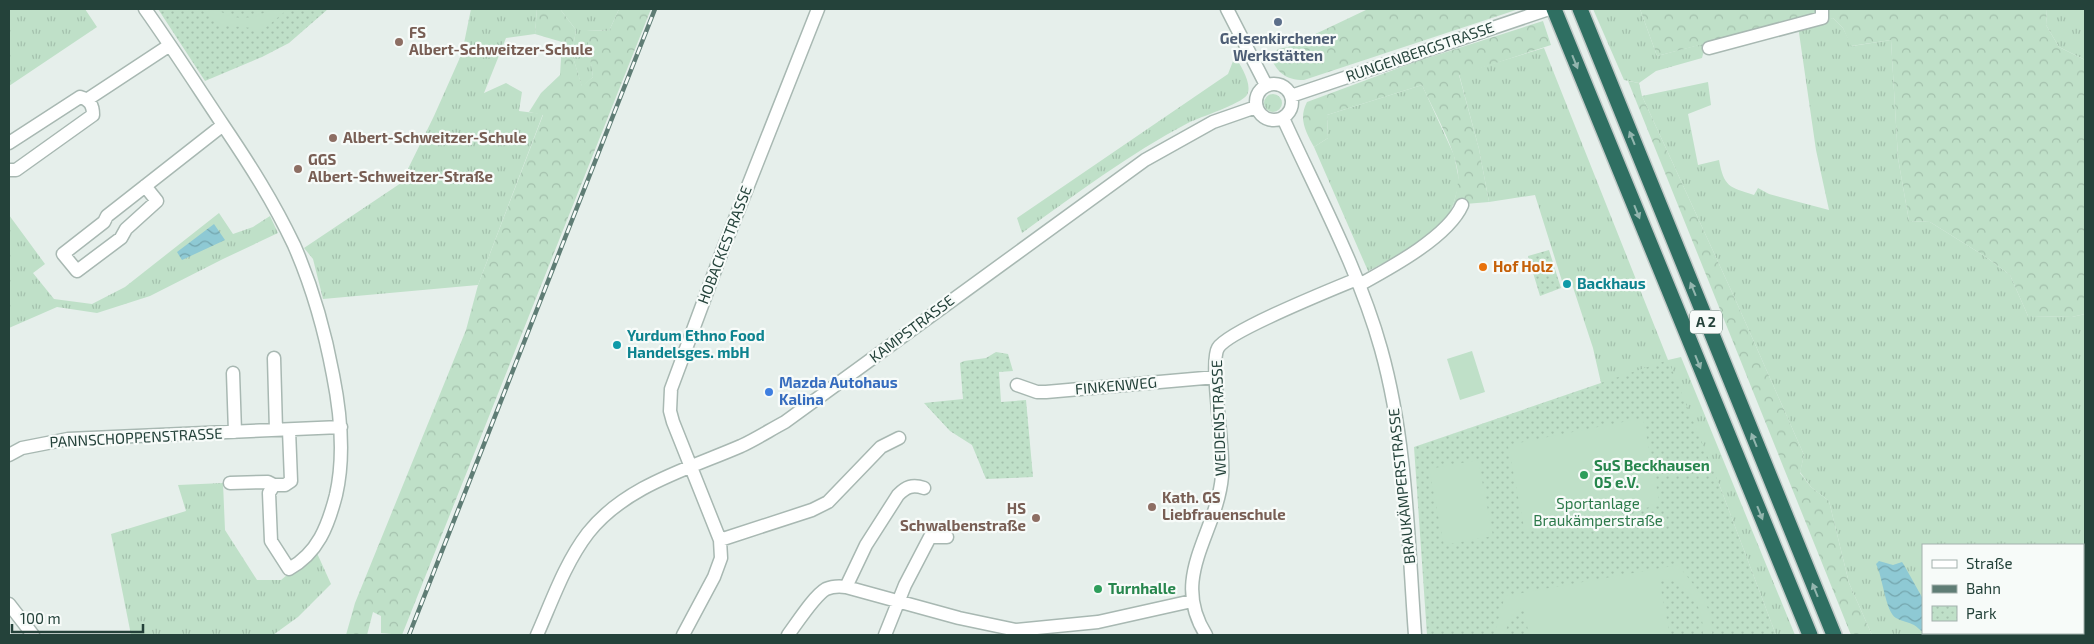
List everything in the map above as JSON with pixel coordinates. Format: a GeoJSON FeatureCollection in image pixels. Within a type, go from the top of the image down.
{"type":"FeatureCollection","features":[{"type":"Feature","properties":{"kind":"highway","name":"A 2"},"geometry":{"type":"LineString","coordinates":[[1554,9],[1810,635]]}},
{"type":"Feature","properties":{"kind":"highway","name":"A 2"},"geometry":{"type":"LineString","coordinates":[[1580,9],[1834,635]]}},
{"type":"Feature","properties":{"kind":"street"},"geometry":{"type":"LineString","coordinates":[[145,9],[252,167],[295,248],[316,306],[330,358],[341,427],[340,475],[323,534],[310,554],[289,569],[271,541],[269,493],[274,486],[290,481],[289,430]]}},
{"type":"Feature","properties":{"kind":"street","name":"HOBACKESTRASSE"},"geometry":{"type":"LineString","coordinates":[[683,635],[714,577],[721,558],[720,540],[673,422],[670,410],[671,389],[723,249],[818,9]]}},
{"type":"Feature","properties":{"kind":"street"},"geometry":{"type":"LineString","coordinates":[[1227,9],[1266,85]]}},
{"type":"Feature","properties":{"kind":"street","name":"RUNGENBERGSTRASSE"},"geometry":{"type":"LineString","coordinates":[[1291,96],[1549,9]]}},
{"type":"Feature","properties":{"kind":"street"},"geometry":{"type":"LineString","coordinates":[[1709,48],[1822,18],[1822,9]]}},
{"type":"Feature","properties":{"kind":"street"},"geometry":{"type":"LineString","coordinates":[[88,99],[170,45]]}},
{"type":"Feature","properties":{"kind":"street"},"geometry":{"type":"LineString","coordinates":[[1280,84],[1287,89],[1291,96],[1291,110],[1283,118],[1270,120],[1259,113],[1256,107],[1255,100],[1258,92],[1266,85],[1280,84]]}},
{"type":"Feature","properties":{"kind":"street"},"geometry":{"type":"LineString","coordinates":[[9,143],[80,97],[88,99],[93,107],[93,116],[16,170],[9,170]]}},
{"type":"Feature","properties":{"kind":"street","name":"KAMPSTRASSE"},"geometry":{"type":"LineString","coordinates":[[537,635],[574,555],[598,521],[620,502],[643,488],[744,444],[785,422],[1145,160],[1213,122],[1256,107]]}},
{"type":"Feature","properties":{"kind":"street","name":"BRAUKÄMPERSTRASSE"},"geometry":{"type":"LineString","coordinates":[[1283,118],[1358,282],[1382,349],[1396,414],[1401,451],[1416,635]]}},
{"type":"Feature","properties":{"kind":"street"},"geometry":{"type":"LineString","coordinates":[[145,186],[157,201],[126,229],[121,238],[77,271],[63,254],[104,222],[107,216],[145,186],[223,125]]}},
{"type":"Feature","properties":{"kind":"street","name":"WEIDENSTRASSE"},"geometry":{"type":"LineString","coordinates":[[1206,635],[1192,601],[1192,582],[1195,562],[1220,494],[1224,458],[1215,356],[1222,344],[1267,319],[1398,264],[1444,230],[1457,215],[1462,205]]}},
{"type":"Feature","properties":{"kind":"street"},"geometry":{"type":"LineString","coordinates":[[274,358],[276,430]]}},
{"type":"Feature","properties":{"kind":"street","name":"PANNSCHOPPENSTRASSE"},"geometry":{"type":"LineString","coordinates":[[232,372],[235,432]]}},
{"type":"Feature","properties":{"kind":"street","name":"FINKENWEG"},"geometry":{"type":"LineString","coordinates":[[1017,385],[1036,392],[1046,392],[1216,377]]}},
{"type":"Feature","properties":{"kind":"street","name":"PANNSCHOPPENSTRASSE"},"geometry":{"type":"LineString","coordinates":[[9,455],[22,448],[68,439],[341,427]]}},
{"type":"Feature","properties":{"kind":"street"},"geometry":{"type":"LineString","coordinates":[[720,540],[812,510],[828,502],[881,447],[900,438]]}},
{"type":"Feature","properties":{"kind":"street"},"geometry":{"type":"LineString","coordinates":[[230,483],[268,482],[274,486]]}},
{"type":"Feature","properties":{"kind":"street"},"geometry":{"type":"LineString","coordinates":[[846,586],[866,545],[898,496],[904,489],[914,485],[924,488]]}},
{"type":"Feature","properties":{"kind":"street"},"geometry":{"type":"LineString","coordinates":[[885,635],[905,585],[930,537],[947,537]]}},
{"type":"Feature","properties":{"kind":"street"},"geometry":{"type":"LineString","coordinates":[[788,635],[817,598],[825,590],[835,586],[846,586],[1015,633],[1098,622],[1192,601]]}},
{"type":"Feature","properties":{"kind":"street"},"geometry":{"type":"LineString","coordinates":[[9,604],[33,635]]}},
{"type":"Feature","properties":{"kind":"green space"},"geometry":{"type":"Polygon","coordinates":[[[9,9],[85,9],[97,27],[9,86],[9,9]]]}},
{"type":"Feature","properties":{"kind":"green space"},"geometry":{"type":"Polygon","coordinates":[[[158,9],[328,9],[289,43],[262,57],[205,81],[158,9]]]}},
{"type":"Feature","properties":{"kind":"green space"},"geometry":{"type":"Polygon","coordinates":[[[200,9],[215,9],[232,17],[242,18],[254,17],[273,9],[288,9],[258,34],[252,28],[222,25],[200,9]]]}},
{"type":"Feature","properties":{"kind":"green space"},"geometry":{"type":"Polygon","coordinates":[[[471,9],[537,9],[535,34],[506,38],[484,93],[506,83],[522,92],[519,111],[543,114],[478,285],[323,299],[313,259],[304,248],[401,183],[462,53],[471,9]]]}},
{"type":"Feature","properties":{"kind":"green space"},"geometry":{"type":"Polygon","coordinates":[[[537,9],[560,9],[576,30],[572,54],[582,86],[593,77],[586,30],[609,31],[619,9],[651,9],[402,635],[381,633],[381,616],[373,612],[367,635],[346,635],[355,603],[466,330],[478,285],[543,115],[529,112],[541,93],[560,75],[562,42],[535,34],[537,9]]]}},
{"type":"Feature","properties":{"kind":"green space"},"geometry":{"type":"Polygon","coordinates":[[[560,9],[619,9],[609,31],[587,30],[593,77],[582,87],[572,54],[576,30],[560,9]]]}},
{"type":"Feature","properties":{"kind":"green space"},"geometry":{"type":"Polygon","coordinates":[[[1368,9],[1519,9],[1304,80],[1287,77],[1279,71],[1273,62],[1270,56],[1278,49],[1288,47],[1368,9]]]}},
{"type":"Feature","properties":{"kind":"green space"},"geometry":{"type":"Polygon","coordinates":[[[1593,9],[1640,9],[1657,56],[1706,43],[1702,58],[1656,71],[1639,83],[1624,80],[1593,9]]]}},
{"type":"Feature","properties":{"kind":"green space"},"geometry":{"type":"Polygon","coordinates":[[[1640,9],[1819,9],[1820,14],[1657,56],[1640,9]]]}},
{"type":"Feature","properties":{"kind":"green space"},"geometry":{"type":"Polygon","coordinates":[[[1822,9],[2047,9],[2046,25],[2059,47],[2085,60],[2085,314],[2072,317],[2028,316],[2010,275],[1986,257],[1930,222],[1909,221],[1898,158],[1891,40],[1851,46],[1843,28],[1833,18],[1828,20],[1823,18],[1822,9]]]}},
{"type":"Feature","properties":{"kind":"green space"},"geometry":{"type":"Polygon","coordinates":[[[2047,9],[2085,9],[2085,60],[2059,47],[2046,25],[2047,9]]]}},
{"type":"Feature","properties":{"kind":"green space"},"geometry":{"type":"Polygon","coordinates":[[[1833,18],[1843,28],[1852,46],[1891,40],[1898,158],[1909,221],[1930,222],[1986,257],[2010,275],[2028,316],[2072,317],[2085,314],[2085,635],[1872,635],[1849,583],[1829,501],[1811,487],[1800,472],[1804,455],[1642,96],[1708,82],[1711,105],[1688,114],[1698,165],[1719,160],[1723,176],[1733,188],[1754,195],[1758,188],[1769,194],[1829,210],[1816,150],[1798,26],[1833,18]]]}},
{"type":"Feature","properties":{"kind":"green space"},"geometry":{"type":"Polygon","coordinates":[[[1543,21],[1551,45],[1459,75],[1479,149],[1489,202],[1453,205],[1458,181],[1456,162],[1448,140],[1422,85],[1327,115],[1328,138],[1314,147],[1308,136],[1303,120],[1304,108],[1307,102],[1415,62],[1543,21]]]}},
{"type":"Feature","properties":{"kind":"green space"},"geometry":{"type":"Polygon","coordinates":[[[1544,48],[1668,360],[1681,357],[1795,635],[1776,635],[1719,484],[1601,383],[1593,348],[1570,278],[1562,281],[1535,195],[1489,202],[1479,149],[1459,74],[1544,48]]]}},
{"type":"Feature","properties":{"kind":"green space"},"geometry":{"type":"Polygon","coordinates":[[[1235,56],[1247,80],[1248,91],[1243,99],[1188,123],[1166,135],[1103,175],[1022,233],[1017,218],[1228,74],[1235,56]]]}},
{"type":"Feature","properties":{"kind":"green space"},"geometry":{"type":"Polygon","coordinates":[[[1628,81],[1639,83],[1642,96],[1804,455],[1800,473],[1811,487],[1829,501],[1849,583],[1872,635],[1851,635],[1628,81]]]}},
{"type":"Feature","properties":{"kind":"green space"},"geometry":{"type":"Polygon","coordinates":[[[1422,85],[1454,155],[1458,175],[1458,188],[1449,216],[1441,228],[1395,257],[1368,271],[1314,147],[1328,138],[1327,115],[1422,85]]]}},
{"type":"Feature","properties":{"kind":"green space"},"geometry":{"type":"Polygon","coordinates":[[[1269,94],[1277,94],[1282,99],[1280,110],[1269,112],[1264,107],[1264,99],[1269,94]]]}},
{"type":"Feature","properties":{"kind":"green space"},"geometry":{"type":"Polygon","coordinates":[[[219,213],[233,234],[253,227],[270,216],[278,233],[150,296],[97,313],[57,307],[9,328],[9,215],[45,264],[33,273],[54,299],[92,304],[125,287],[219,213]]]}},
{"type":"Feature","properties":{"kind":"green space"},"geometry":{"type":"Polygon","coordinates":[[[1549,250],[1561,288],[1540,296],[1528,256],[1549,250]]]}},
{"type":"Feature","properties":{"kind":"green space"},"geometry":{"type":"Polygon","coordinates":[[[1472,351],[1485,392],[1460,400],[1447,359],[1472,351]]]}},
{"type":"Feature","properties":{"kind":"green space"},"geometry":{"type":"Polygon","coordinates":[[[996,352],[1008,354],[1013,371],[999,372],[1001,402],[1026,400],[1033,477],[986,479],[972,445],[950,431],[924,403],[963,399],[960,363],[986,358],[996,352]]]}},
{"type":"Feature","properties":{"kind":"green space","name":"Sportanlage Braukämperstraße"},"geometry":{"type":"Polygon","coordinates":[[[1668,360],[1719,484],[1776,635],[1427,635],[1414,447],[1668,360]]]}},
{"type":"Feature","properties":{"kind":"green space","name":"SuS Beckhausen 05 e.V."},"geometry":{"type":"Polygon","coordinates":[[[1643,418],[1660,505],[1525,532],[1508,445],[1643,418]]]}},
{"type":"Feature","properties":{"kind":"green space"},"geometry":{"type":"Polygon","coordinates":[[[1478,460],[1493,536],[1444,545],[1429,469],[1478,460]]]}},
{"type":"Feature","properties":{"kind":"green space"},"geometry":{"type":"Polygon","coordinates":[[[223,483],[225,530],[257,580],[281,580],[316,551],[331,584],[298,617],[273,635],[131,635],[111,534],[186,511],[178,485],[223,483]]]}},
{"type":"Feature","properties":{"kind":"green space"},"geometry":{"type":"Polygon","coordinates":[[[1678,565],[1707,605],[1712,624],[1712,635],[1703,635],[1703,625],[1698,606],[1686,589],[1678,583],[1669,580],[1659,580],[1670,635],[1529,635],[1523,606],[1509,619],[1505,635],[1494,635],[1505,596],[1678,565]]]}},
{"type":"Feature","properties":{"kind":"water"},"geometry":{"type":"Polygon","coordinates":[[[214,224],[225,240],[182,260],[177,252],[214,224]]]}},
{"type":"Feature","properties":{"kind":"water"},"geometry":{"type":"Polygon","coordinates":[[[1879,561],[1893,565],[1902,562],[1922,597],[1922,631],[1892,614],[1876,564],[1879,561]]]}},
{"type":"Feature","properties":{"kind":"railway"},"geometry":{"type":"LineString","coordinates":[[409,635],[655,9]]}},
{"type":"Feature","properties":{"kind":"place","name":"Gelsenkirchener Werkstätten"},"geometry":{"type":"Point","coordinates":[1278,22]}},
{"type":"Feature","properties":{"kind":"place","name":"FS Albert-Schweitzer-Schule"},"geometry":{"type":"Point","coordinates":[399,42]}},
{"type":"Feature","properties":{"kind":"place","name":"Albert-Schweitzer-Schule"},"geometry":{"type":"Point","coordinates":[333,138]}},
{"type":"Feature","properties":{"kind":"place","name":"GGS Albert-Schweitzer-Straße"},"geometry":{"type":"Point","coordinates":[298,169]}},
{"type":"Feature","properties":{"kind":"place","name":"Hof Holz"},"geometry":{"type":"Point","coordinates":[1483,267]}},
{"type":"Feature","properties":{"kind":"place","name":"Backhaus"},"geometry":{"type":"Point","coordinates":[1567,284]}},
{"type":"Feature","properties":{"kind":"place","name":"Yurdum Ethno Food Handelsges. mbH"},"geometry":{"type":"Point","coordinates":[617,345]}},
{"type":"Feature","properties":{"kind":"place","name":"Mazda Autohaus Kalina"},"geometry":{"type":"Point","coordinates":[769,392]}},
{"type":"Feature","properties":{"kind":"place","name":"SuS Beckhausen 05 e.V."},"geometry":{"type":"Point","coordinates":[1584,475]}},
{"type":"Feature","properties":{"kind":"place","name":"Kath. GS Liebfrauenschule"},"geometry":{"type":"Point","coordinates":[1152,507]}},
{"type":"Feature","properties":{"kind":"place","name":"HS Schwalbenstraße"},"geometry":{"type":"Point","coordinates":[1036,518]}},
{"type":"Feature","properties":{"kind":"place","name":"Turnhalle"},"geometry":{"type":"Point","coordinates":[1098,589]}}]}
